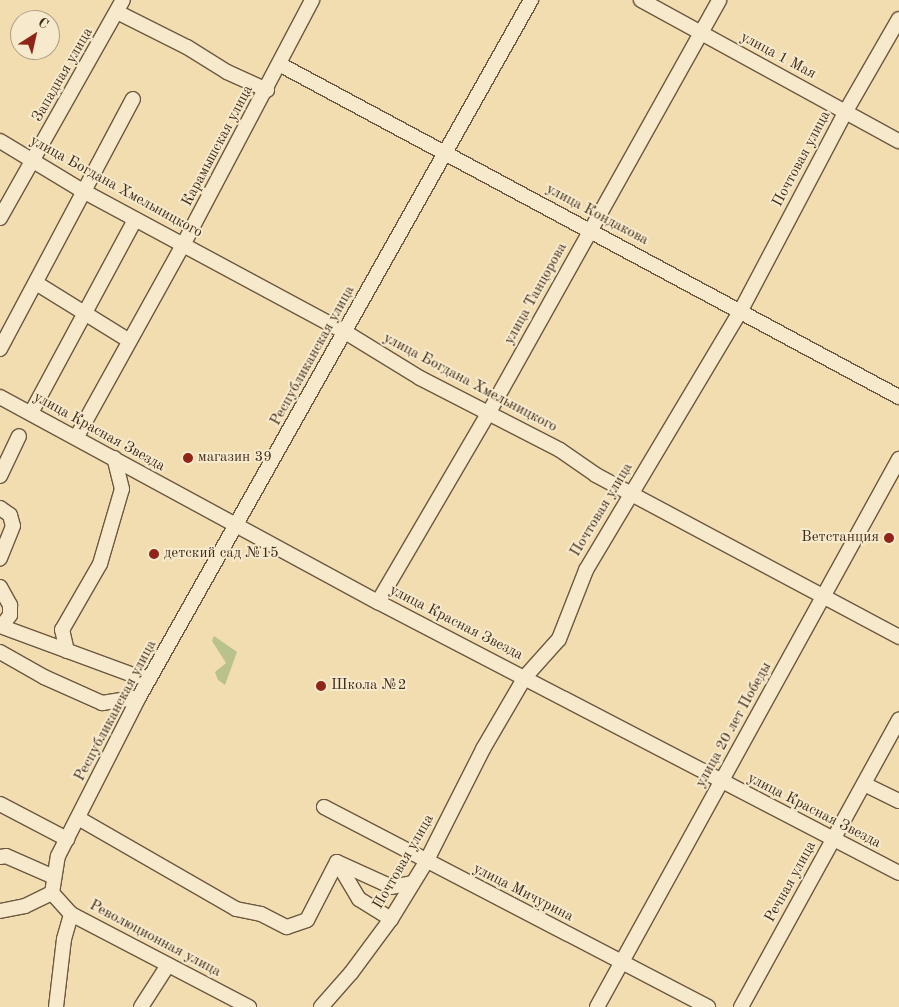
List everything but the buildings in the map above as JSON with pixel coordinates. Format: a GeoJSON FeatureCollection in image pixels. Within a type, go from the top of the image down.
{"type":"FeatureCollection","features":[{"type":"Feature","properties":{"kind":"street","name":"Карамышская улица"},"geometry":{"type":"LineString","coordinates":[[76,438],[128,340],[267,90],[312,0]]}},
{"type":"Feature","properties":{"kind":"street","name":"Республиканская улица"},"geometry":{"type":"LineString","coordinates":[[52,893],[58,856],[139,697],[531,0]]}},
{"type":"Feature","properties":{"kind":"street","name":"улица 1 Мая"},"geometry":{"type":"LineString","coordinates":[[641,0],[899,140]]}},
{"type":"Feature","properties":{"kind":"street","name":"улица Танцорова"},"geometry":{"type":"LineString","coordinates":[[378,602],[488,414],[720,0]]}},
{"type":"Feature","properties":{"kind":"street"},"geometry":{"type":"LineString","coordinates":[[120,6],[227,72],[267,90]]}},
{"type":"Feature","properties":{"kind":"street","name":"Западная улица"},"geometry":{"type":"LineString","coordinates":[[0,218],[120,6]]}},
{"type":"Feature","properties":{"kind":"street","name":"Почтовая улица"},"geometry":{"type":"LineString","coordinates":[[320,1007],[351,973],[391,919],[426,862],[483,749],[525,677],[559,639],[586,570],[740,312],[846,111],[899,19]]}},
{"type":"Feature","properties":{"kind":"street","name":"улица Кондакова"},"geometry":{"type":"LineString","coordinates":[[279,64],[591,229],[740,312],[899,397]]}},
{"type":"Feature","properties":{"kind":"street"},"geometry":{"type":"LineString","coordinates":[[0,349],[133,99]]}},
{"type":"Feature","properties":{"kind":"street","name":"улица Богдана Хмельницкого"},"geometry":{"type":"LineString","coordinates":[[0,140],[83,191],[135,220],[345,332],[488,414],[560,450],[596,475],[632,492],[899,637]]}},
{"type":"Feature","properties":{"kind":"street"},"geometry":{"type":"LineString","coordinates":[[31,413],[135,220]]}},
{"type":"Feature","properties":{"kind":"street"},"geometry":{"type":"LineString","coordinates":[[36,283],[128,340]]}},
{"type":"Feature","properties":{"kind":"street","name":"улица Красная Звезда"},"geometry":{"type":"LineString","coordinates":[[0,397],[378,602],[899,873]]}},
{"type":"Feature","properties":{"kind":"street"},"geometry":{"type":"LineString","coordinates":[[0,476],[20,436]]}},
{"type":"Feature","properties":{"kind":"street"},"geometry":{"type":"LineString","coordinates":[[67,651],[62,630],[100,564],[122,489],[114,458]]}},
{"type":"Feature","properties":{"kind":"street","name":"улица 20 лет Победы"},"geometry":{"type":"LineString","coordinates":[[597,1007],[899,459]]}},
{"type":"Feature","properties":{"kind":"street"},"geometry":{"type":"LineString","coordinates":[[0,508],[10,515],[12,526],[0,558]]}},
{"type":"Feature","properties":{"kind":"street"},"geometry":{"type":"LineString","coordinates":[[0,587],[10,605],[10,615],[1,626],[136,676],[150,678]]}},
{"type":"Feature","properties":{"kind":"street"},"geometry":{"type":"LineString","coordinates":[[0,652],[102,703],[139,697]]}},
{"type":"Feature","properties":{"kind":"street","name":"Речная улица"},"geometry":{"type":"LineString","coordinates":[[741,1007],[899,720]]}},
{"type":"Feature","properties":{"kind":"street"},"geometry":{"type":"LineString","coordinates":[[864,784],[899,801]]}},
{"type":"Feature","properties":{"kind":"street"},"geometry":{"type":"LineString","coordinates":[[0,804],[67,839]]}},
{"type":"Feature","properties":{"kind":"street","name":"улица Мичурина"},"geometry":{"type":"LineString","coordinates":[[324,807],[426,862],[708,1007]]}},
{"type":"Feature","properties":{"kind":"street"},"geometry":{"type":"LineString","coordinates":[[78,818],[236,909],[261,914],[287,927],[307,920],[336,862]]}},
{"type":"Feature","properties":{"kind":"street"},"geometry":{"type":"LineString","coordinates":[[0,857],[6,856],[54,877]]}},
{"type":"Feature","properties":{"kind":"street"},"geometry":{"type":"LineString","coordinates":[[336,862],[392,887],[413,883]]}},
{"type":"Feature","properties":{"kind":"street"},"geometry":{"type":"LineString","coordinates":[[336,862],[360,899],[391,919]]}},
{"type":"Feature","properties":{"kind":"street"},"geometry":{"type":"LineString","coordinates":[[0,911],[25,906],[52,893]]}},
{"type":"Feature","properties":{"kind":"street","name":"Революционная улица"},"geometry":{"type":"LineString","coordinates":[[52,893],[71,914],[249,1007]]}},
{"type":"Feature","properties":{"kind":"street"},"geometry":{"type":"LineString","coordinates":[[56,1007],[64,940],[71,914]]}},
{"type":"Feature","properties":{"kind":"street"},"geometry":{"type":"LineString","coordinates":[[141,1007],[168,964]]}},
{"type":"Feature","properties":{"kind":"green space"},"geometry":{"type":"Polygon","coordinates":[[[214,636],[237,652],[225,685],[218,680],[215,672],[226,663],[212,641],[214,636]]]}},
{"type":"Feature","properties":{"kind":"place","name":"магазин 39"},"geometry":{"type":"Point","coordinates":[188,458]}},
{"type":"Feature","properties":{"kind":"place","name":"Ветстанция"},"geometry":{"type":"Point","coordinates":[889,538]}},
{"type":"Feature","properties":{"kind":"place","name":"детский сад №15"},"geometry":{"type":"Point","coordinates":[154,554]}},
{"type":"Feature","properties":{"kind":"place","name":"Школа №2"},"geometry":{"type":"Point","coordinates":[321,686]}}]}
